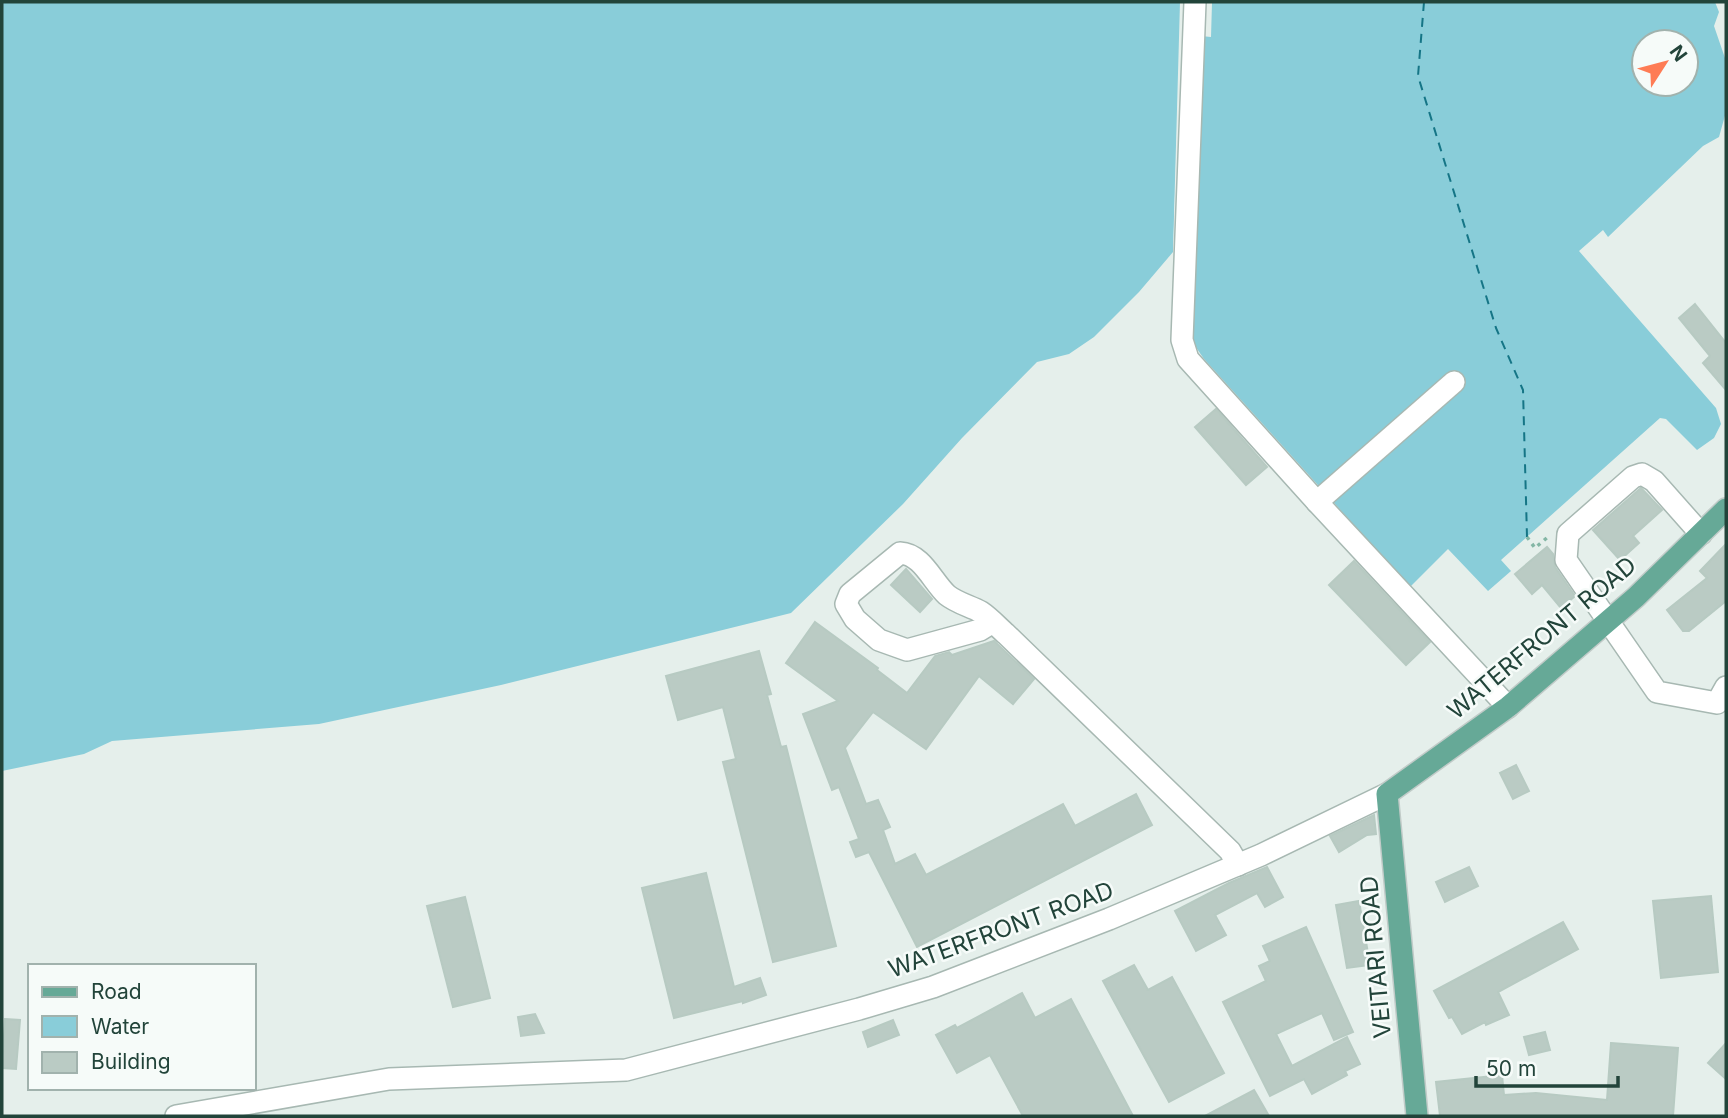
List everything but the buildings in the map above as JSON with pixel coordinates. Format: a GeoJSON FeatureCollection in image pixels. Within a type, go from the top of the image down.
{"type":"FeatureCollection","features":[{"type":"Feature","properties":{"kind":"main road","name":"WATERFRONT ROAD"},"geometry":{"type":"LineString","coordinates":[[1387,794],[1508,707],[1609,620],[1726,509]]}},
{"type":"Feature","properties":{"kind":"main road","name":"VEITARI ROAD"},"geometry":{"type":"LineString","coordinates":[[1387,794],[1418,1116]]}},
{"type":"Feature","properties":{"kind":"street"},"geometry":{"type":"LineString","coordinates":[[1195,2],[1182,340],[1184,350],[1188,359],[1317,502],[1508,707]]}},
{"type":"Feature","properties":{"kind":"street"},"geometry":{"type":"LineString","coordinates":[[1317,502],[1454,382]]}},
{"type":"Feature","properties":{"kind":"street"},"geometry":{"type":"LineString","coordinates":[[1700,534],[1654,481],[1642,474],[1633,477],[1568,534],[1566,560],[1657,692],[1717,703],[1726,687]]}},
{"type":"Feature","properties":{"kind":"street"},"geometry":{"type":"LineString","coordinates":[[993,622],[980,631],[907,650],[879,640],[855,619],[846,604],[850,594],[900,553],[909,553],[949,597],[981,612],[993,622],[1172,793],[1230,851],[1238,865]]}},
{"type":"Feature","properties":{"kind":"street","name":"WATERFRONT ROAD"},"geometry":{"type":"LineString","coordinates":[[176,1116],[389,1079],[626,1070],[859,1009],[933,987],[1109,919],[1238,865],[1387,794]]}},
{"type":"Feature","properties":{"kind":"path"},"geometry":{"type":"LineString","coordinates":[[1527,537],[1535,548],[1558,532],[1568,534]]}},
{"type":"Feature","properties":{"kind":"water"},"geometry":{"type":"Polygon","coordinates":[[[2,2],[1180,2],[1173,252],[1139,292],[1094,337],[1069,354],[1037,362],[962,438],[903,504],[791,613],[501,685],[319,724],[112,741],[84,754],[2,771],[2,2]]]}},
{"type":"Feature","properties":{"kind":"water"},"geometry":{"type":"Polygon","coordinates":[[[1183,2],[1715,2],[1719,12],[1714,26],[1726,61],[1726,112],[1719,137],[1703,146],[1608,237],[1603,230],[1579,251],[1716,408],[1721,424],[1714,438],[1697,450],[1666,419],[1660,418],[1501,560],[1511,571],[1488,591],[1448,549],[1410,587],[1204,359],[1191,340],[1200,36],[1211,36],[1211,3],[1183,2]]]}},
{"type":"Feature","properties":{"kind":"pier"},"geometry":{"type":"Polygon","coordinates":[[[1181,2],[1212,3],[1211,37],[1201,36],[1200,33],[1207,33],[1208,6],[1184,5],[1177,252],[1173,258],[1181,2]]]}},
{"type":"Feature","properties":{"kind":"ferry route"},"geometry":{"type":"LineString","coordinates":[[1424,2],[1418,76],[1496,328],[1523,390],[1527,537]]}}]}
